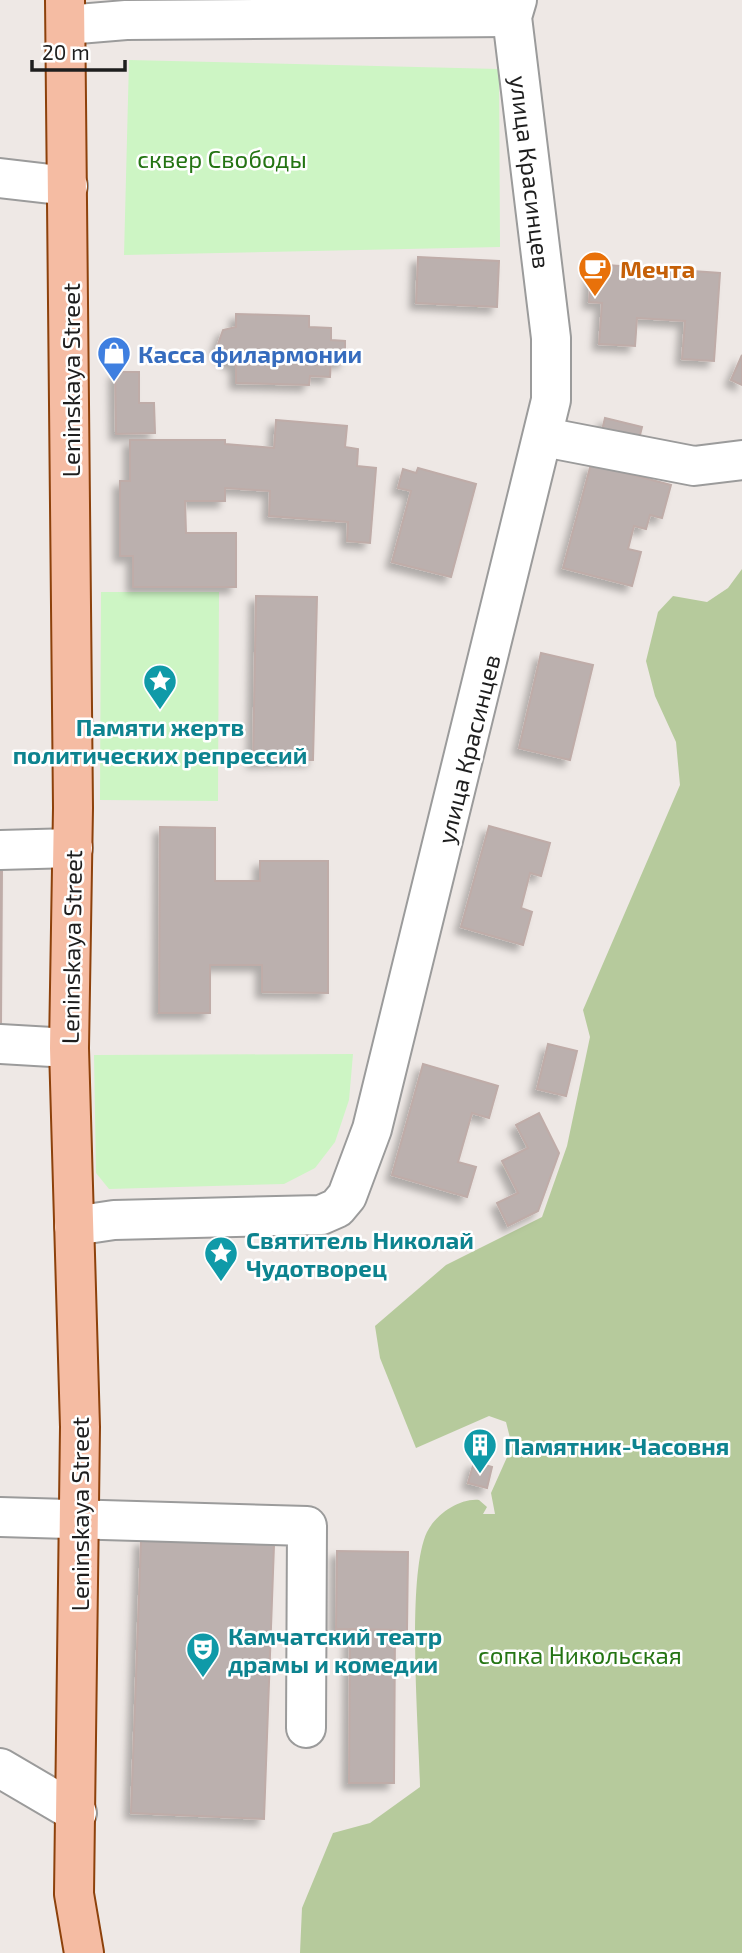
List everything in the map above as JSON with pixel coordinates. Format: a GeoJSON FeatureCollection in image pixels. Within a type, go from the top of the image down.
{"type":"FeatureCollection","features":[{"type":"Feature","properties":{"kind":"main road","name":"Leninskaya Street"},"geometry":{"type":"LineString","coordinates":[[66,13],[73,848],[69,1048],[80,1427],[74,1894],[84,1953]]}},
{"type":"Feature","properties":{"kind":"street"},"geometry":{"type":"LineString","coordinates":[[66,13],[126,20],[514,8]]}},
{"type":"Feature","properties":{"kind":"street","name":"улица Красинцев"},"geometry":{"type":"LineString","coordinates":[[74,1226],[126,1220],[308,1217],[333,1211],[347,1196],[372,1129],[409,991],[551,400],[551,338],[514,8]]}},
{"type":"Feature","properties":{"kind":"street"},"geometry":{"type":"LineString","coordinates":[[0,178],[68,186]]}},
{"type":"Feature","properties":{"kind":"street"},"geometry":{"type":"LineString","coordinates":[[544,437],[694,466],[742,460]]}},
{"type":"Feature","properties":{"kind":"street"},"geometry":{"type":"LineString","coordinates":[[0,850],[73,848]]}},
{"type":"Feature","properties":{"kind":"street"},"geometry":{"type":"LineString","coordinates":[[0,1044],[69,1048]]}},
{"type":"Feature","properties":{"kind":"street"},"geometry":{"type":"LineString","coordinates":[[0,1517],[307,1526],[306,1728]]}},
{"type":"Feature","properties":{"kind":"street"},"geometry":{"type":"LineString","coordinates":[[0,1768],[76,1813]]}},
{"type":"Feature","properties":{"kind":"green space","name":"cквер Свободы"},"geometry":{"type":"Polygon","coordinates":[[[129,60],[499,69],[500,247],[124,255],[129,60]]]}},
{"type":"Feature","properties":{"kind":"green space","name":"сопка Никольская"},"geometry":{"type":"Polygon","coordinates":[[[742,569],[742,1953],[300,1953],[302,1908],[333,1833],[370,1823],[420,1787],[415,1617],[421,1553],[431,1525],[442,1513],[457,1504],[479,1500],[487,1507],[483,1514],[495,1514],[491,1493],[512,1446],[506,1422],[489,1416],[416,1448],[380,1358],[375,1326],[446,1265],[542,1217],[567,1146],[590,1037],[583,1010],[680,785],[676,742],[655,696],[646,661],[658,612],[673,596],[707,602],[728,588],[742,569]]]}},
{"type":"Feature","properties":{"kind":"green space"},"geometry":{"type":"Polygon","coordinates":[[[101,592],[219,592],[218,801],[100,800],[101,592]]]}},
{"type":"Feature","properties":{"kind":"green space"},"geometry":{"type":"Polygon","coordinates":[[[353,1054],[349,1100],[335,1142],[315,1168],[284,1184],[109,1189],[96,1173],[94,1055],[353,1054]]]}},
{"type":"Feature","properties":{"kind":"building"},"geometry":{"type":"Polygon","coordinates":[[[418,257],[499,261],[497,307],[416,303],[418,257]]]}},
{"type":"Feature","properties":{"kind":"building"},"geometry":{"type":"Polygon","coordinates":[[[592,264],[720,273],[714,361],[682,359],[685,321],[637,318],[635,346],[599,344],[602,303],[589,302],[592,264]]]}},
{"type":"Feature","properties":{"kind":"building"},"geometry":{"type":"Polygon","coordinates":[[[236,314],[309,316],[309,327],[331,328],[331,340],[345,341],[345,362],[331,362],[330,377],[310,376],[309,385],[236,383],[236,365],[226,360],[217,347],[223,330],[236,327],[236,314]]]}},
{"type":"Feature","properties":{"kind":"building"},"geometry":{"type":"Polygon","coordinates":[[[742,355],[742,385],[731,380],[742,355]]]}},
{"type":"Feature","properties":{"kind":"building"},"geometry":{"type":"Polygon","coordinates":[[[115,372],[139,372],[139,403],[154,403],[155,433],[116,434],[115,372]]]}},
{"type":"Feature","properties":{"kind":"building"},"geometry":{"type":"Polygon","coordinates":[[[605,418],[642,427],[639,439],[602,430],[605,418]]]}},
{"type":"Feature","properties":{"kind":"building"},"geometry":{"type":"Polygon","coordinates":[[[276,420],[347,426],[345,447],[358,449],[357,466],[376,468],[370,543],[347,541],[348,522],[269,516],[270,491],[225,488],[225,501],[185,501],[186,533],[236,533],[236,587],[133,587],[133,556],[120,556],[120,481],[130,481],[130,440],[225,440],[225,444],[274,448],[276,420]]]}},
{"type":"Feature","properties":{"kind":"building"},"geometry":{"type":"Polygon","coordinates":[[[591,464],[671,485],[662,518],[650,515],[646,529],[634,526],[628,549],[641,552],[632,586],[563,568],[591,464]]]}},
{"type":"Feature","properties":{"kind":"building"},"geometry":{"type":"Polygon","coordinates":[[[418,468],[476,484],[451,577],[392,562],[411,491],[398,488],[403,469],[416,473],[418,468]]]}},
{"type":"Feature","properties":{"kind":"building"},"geometry":{"type":"Polygon","coordinates":[[[256,596],[317,597],[313,760],[253,762],[256,596]]]}},
{"type":"Feature","properties":{"kind":"building"},"geometry":{"type":"Polygon","coordinates":[[[541,653],[593,665],[570,760],[519,748],[541,653]]]}},
{"type":"Feature","properties":{"kind":"building"},"geometry":{"type":"Polygon","coordinates":[[[489,826],[550,843],[541,876],[530,873],[521,908],[532,912],[523,945],[461,927],[489,826]]]}},
{"type":"Feature","properties":{"kind":"building"},"geometry":{"type":"Polygon","coordinates":[[[160,827],[215,828],[215,881],[260,881],[260,861],[328,861],[328,993],[262,992],[262,965],[210,965],[210,1013],[159,1013],[160,827]]]}},
{"type":"Feature","properties":{"kind":"building"},"geometry":{"type":"Polygon","coordinates":[[[2,868],[1,1027],[0,1027],[2,868]]]}},
{"type":"Feature","properties":{"kind":"building"},"geometry":{"type":"Polygon","coordinates":[[[548,1044],[577,1051],[566,1096],[537,1089],[548,1044]]]}},
{"type":"Feature","properties":{"kind":"building"},"geometry":{"type":"Polygon","coordinates":[[[423,1064],[498,1086],[489,1118],[472,1113],[458,1162],[476,1167],[467,1197],[392,1175],[423,1064]]]}},
{"type":"Feature","properties":{"kind":"building"},"geometry":{"type":"Polygon","coordinates":[[[539,1113],[559,1153],[538,1211],[508,1226],[497,1203],[518,1193],[502,1161],[528,1148],[516,1125],[539,1113]]]}},
{"type":"Feature","properties":{"kind":"building","name":"Памятник-Часовня"},"geometry":{"type":"Polygon","coordinates":[[[474,1462],[492,1467],[487,1488],[468,1483],[474,1462]]]}},
{"type":"Feature","properties":{"kind":"building","name":"Камчатский театр драмы и комедии"},"geometry":{"type":"Polygon","coordinates":[[[141,1540],[274,1545],[264,1819],[131,1813],[141,1540]]]}},
{"type":"Feature","properties":{"kind":"building"},"geometry":{"type":"Polygon","coordinates":[[[337,1551],[408,1552],[407,1631],[336,1629],[337,1551]]]}},
{"type":"Feature","properties":{"kind":"building"},"geometry":{"type":"Polygon","coordinates":[[[350,1629],[395,1630],[394,1783],[349,1783],[350,1629]]]}},
{"type":"Feature","properties":{"kind":"place","name":"Мечта"},"geometry":{"type":"Point","coordinates":[595,298]}},
{"type":"Feature","properties":{"kind":"place","name":"Касса филармонии"},"geometry":{"type":"Point","coordinates":[114,383]}},
{"type":"Feature","properties":{"kind":"place","name":"Памяти жертв политических репрессий"},"geometry":{"type":"Point","coordinates":[160,711]}},
{"type":"Feature","properties":{"kind":"place","name":"Святитель Николай Чудотворец"},"geometry":{"type":"Point","coordinates":[221,1283]}},
{"type":"Feature","properties":{"kind":"place","name":"Памятник-Часовня"},"geometry":{"type":"Point","coordinates":[480,1475]}},
{"type":"Feature","properties":{"kind":"place","name":"Камчатский театр драмы и комедии"},"geometry":{"type":"Point","coordinates":[203,1679]}}]}
